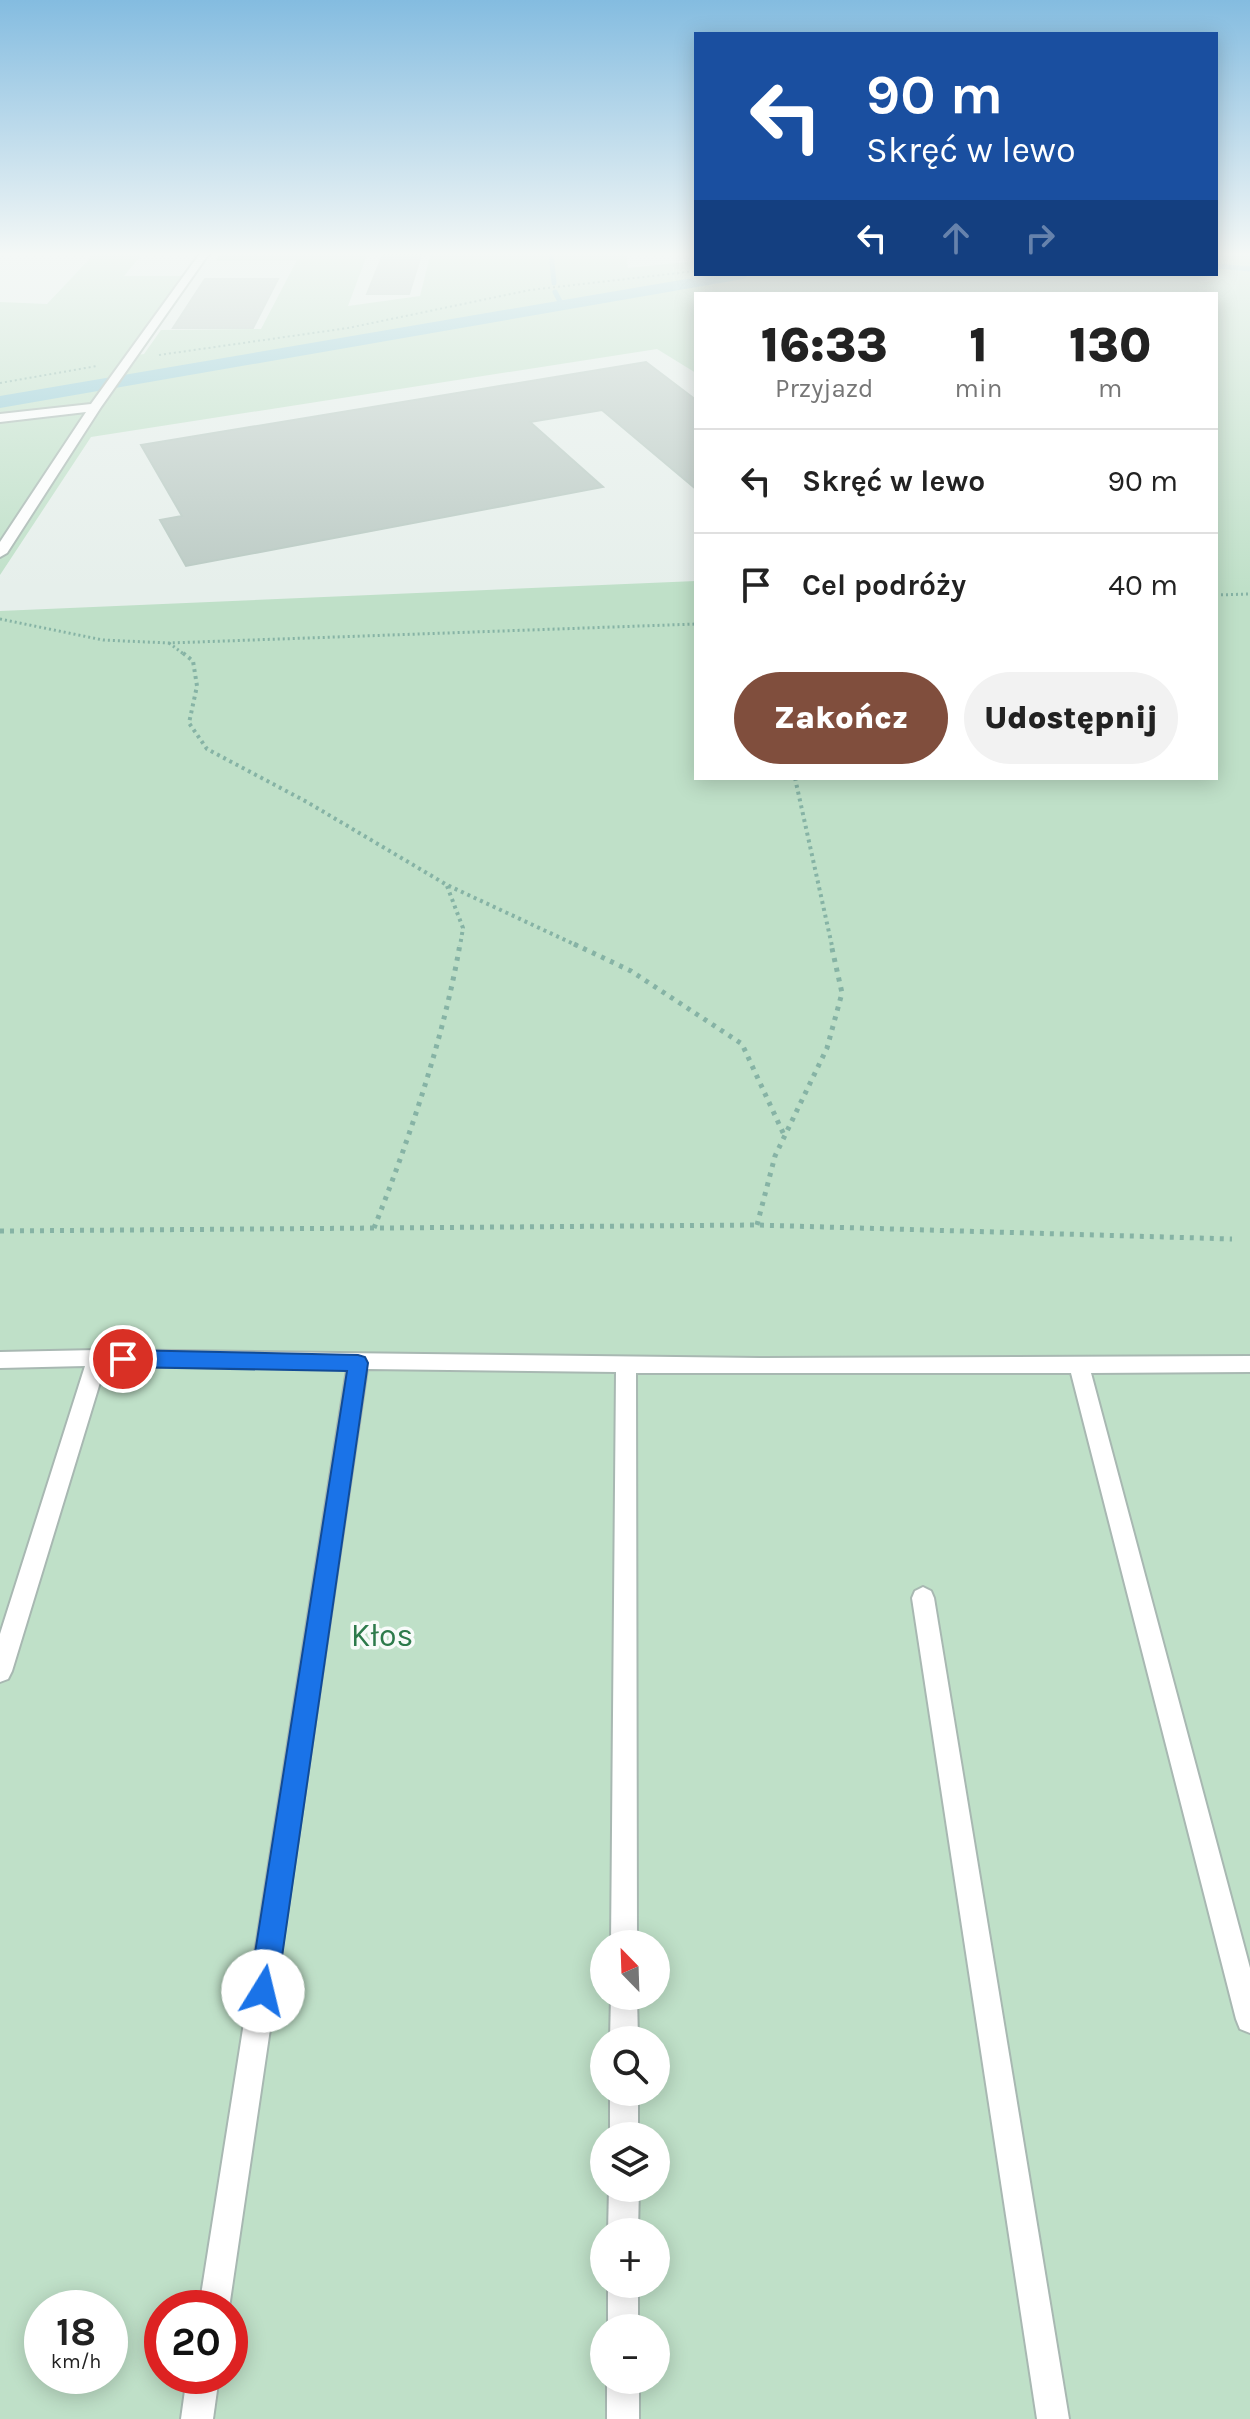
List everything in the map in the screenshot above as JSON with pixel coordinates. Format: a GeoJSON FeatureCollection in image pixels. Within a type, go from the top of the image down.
{"type":"FeatureCollection","features":[{"type":"Feature","properties":{"kind":"street"},"geometry":{"type":"LineString","coordinates":[[0,553],[125,365]]}},
{"type":"Feature","properties":{"kind":"street"},"geometry":{"type":"LineString","coordinates":[[0,418],[99,402]]}},
{"type":"Feature","properties":{"kind":"lane"},"geometry":{"type":"LineString","coordinates":[[0,1671],[98,1358]]}},
{"type":"Feature","properties":{"kind":"lane"},"geometry":{"type":"LineString","coordinates":[[0,1360],[1250,1364]]}},
{"type":"Feature","properties":{"kind":"lane"},"geometry":{"type":"LineString","coordinates":[[217,2290],[358,1363]]}},
{"type":"Feature","properties":{"kind":"lane"},"geometry":{"type":"LineString","coordinates":[[624,1930],[626,1364]]}},
{"type":"Feature","properties":{"kind":"lane"},"geometry":{"type":"LineString","coordinates":[[1079,1364],[1250,2019]]}},
{"type":"Feature","properties":{"kind":"lane"},"geometry":{"type":"LineString","coordinates":[[923,1598],[1053,2419]]}},
{"type":"Feature","properties":{"kind":"lane"},"geometry":{"type":"LineString","coordinates":[[197,2419],[200,2394]]}},
{"type":"Feature","properties":{"kind":"lane"},"geometry":{"type":"LineString","coordinates":[[623,2394],[623,2419]]}},
{"type":"Feature","properties":{"kind":"path"},"geometry":{"type":"LineString","coordinates":[[0,383],[120,365]]}},
{"type":"Feature","properties":{"kind":"path"},"geometry":{"type":"LineString","coordinates":[[1218,595],[1250,594]]}},
{"type":"Feature","properties":{"kind":"path"},"geometry":{"type":"LineString","coordinates":[[0,619],[103,640],[169,643],[694,624]]}},
{"type":"Feature","properties":{"kind":"path"},"geometry":{"type":"LineString","coordinates":[[169,643],[193,661],[197,686],[189,723],[207,749],[307,802],[447,885],[631,971],[742,1044],[785,1137]]}},
{"type":"Feature","properties":{"kind":"path"},"geometry":{"type":"LineString","coordinates":[[757,1225],[775,1156],[827,1048],[842,993],[795,780]]}},
{"type":"Feature","properties":{"kind":"path"},"geometry":{"type":"LineString","coordinates":[[374,1228],[391,1185],[452,993],[463,928],[447,885]]}},
{"type":"Feature","properties":{"kind":"path"},"geometry":{"type":"LineString","coordinates":[[0,1231],[757,1225],[1232,1239]]}},
{"type":"Feature","properties":{"kind":"green space","name":"Kłos"},"geometry":{"type":"Polygon","coordinates":[[[0,365],[207,365],[160,373],[158,378],[234,365],[555,365],[91,437],[0,575],[0,365]]]}},
{"type":"Feature","properties":{"kind":"green space","name":"Kłos"},"geometry":{"type":"Polygon","coordinates":[[[1218,365],[1250,365],[1250,2419],[0,2419],[0,611],[694,581],[694,780],[1218,780],[1218,365]]]}},
{"type":"Feature","properties":{"kind":"building"},"geometry":{"type":"Polygon","coordinates":[[[628,365],[650,365],[694,398],[694,487],[602,410],[530,422],[603,487],[186,566],[160,520],[182,516],[141,445],[628,365]]]}},
{"type":"Feature","properties":{"kind":"waterway"},"geometry":{"type":"LineString","coordinates":[[0,402],[215,365]]}},
{"type":"Feature","properties":{"kind":"route"},"geometry":{"type":"LineString","coordinates":[[123,1359],[358,1363],[263,1991]]}}]}
